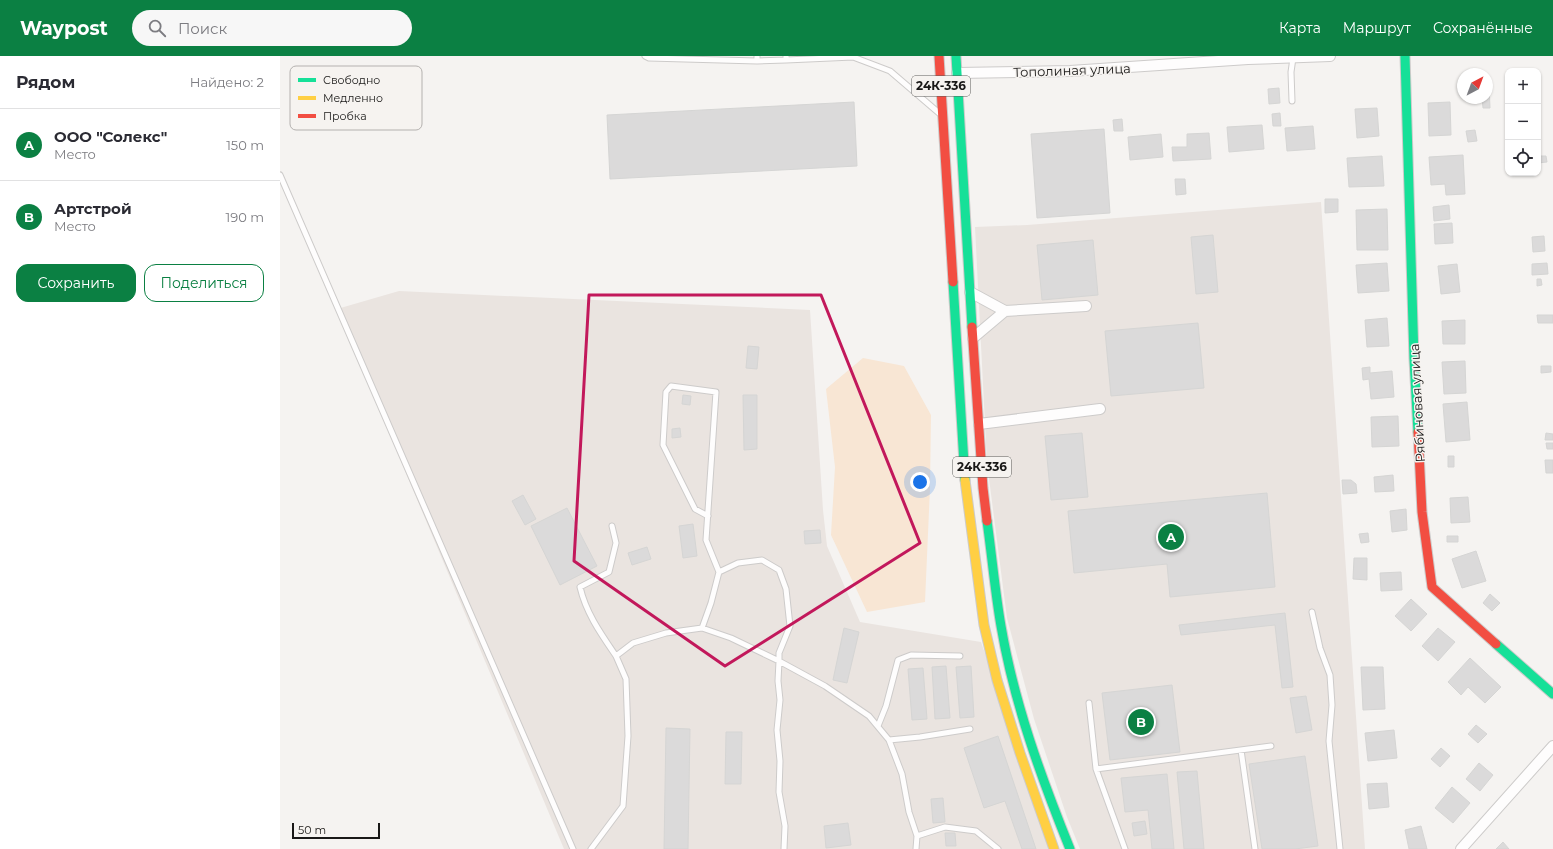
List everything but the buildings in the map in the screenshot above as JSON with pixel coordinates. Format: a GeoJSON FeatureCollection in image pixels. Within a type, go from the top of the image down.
{"type":"FeatureCollection","features":[{"type":"Feature","properties":{"kind":"main road","name":"24К-336"},"geometry":{"type":"LineString","coordinates":[[939,56],[964,471],[984,626],[997,680],[1054,849]]}},
{"type":"Feature","properties":{"kind":"main road","name":"24К-336"},"geometry":{"type":"LineString","coordinates":[[956,56],[983,488],[1001,627],[1014,686],[1034,753],[1070,849]]}},
{"type":"Feature","properties":{"kind":"main road","name":"Рябиновая улица"},"geometry":{"type":"LineString","coordinates":[[1404,56],[1414,359],[1422,512],[1432,587],[1553,694]]}},
{"type":"Feature","properties":{"kind":"street","name":"Тополиная улица"},"geometry":{"type":"LineString","coordinates":[[957,73],[1070,71],[1200,60],[1330,56]]}},
{"type":"Feature","properties":{"kind":"street"},"geometry":{"type":"LineString","coordinates":[[970,292],[1005,311],[1086,306]]}},
{"type":"Feature","properties":{"kind":"street"},"geometry":{"type":"LineString","coordinates":[[973,338],[1005,311]]}},
{"type":"Feature","properties":{"kind":"street"},"geometry":{"type":"LineString","coordinates":[[979,424],[1100,409]]}},
{"type":"Feature","properties":{"kind":"street"},"geometry":{"type":"LineString","coordinates":[[1461,849],[1553,746]]}},
{"type":"Feature","properties":{"kind":"lane"},"geometry":{"type":"LineString","coordinates":[[645,56],[649,58],[757,59],[853,57],[890,71],[942,117]]}},
{"type":"Feature","properties":{"kind":"lane"},"geometry":{"type":"LineString","coordinates":[[1292,101],[1291,72],[1293,58]]}},
{"type":"Feature","properties":{"kind":"lane"},"geometry":{"type":"LineString","coordinates":[[280,175],[573,849]]}},
{"type":"Feature","properties":{"kind":"lane"},"geometry":{"type":"LineString","coordinates":[[702,628],[711,603],[718,572],[706,540],[708,516],[716,392],[671,386],[666,392],[663,445],[695,510],[708,516]]}},
{"type":"Feature","properties":{"kind":"lane"},"geometry":{"type":"LineString","coordinates":[[591,849],[623,806],[628,736],[626,679],[616,656],[597,628],[584,601],[580,587],[609,572],[616,544],[612,526]]}},
{"type":"Feature","properties":{"kind":"lane"},"geometry":{"type":"LineString","coordinates":[[718,572],[738,563],[762,560],[779,570],[786,589],[790,626],[779,653],[778,681],[780,700],[777,730],[780,762],[779,792],[784,826],[784,849]]}},
{"type":"Feature","properties":{"kind":"lane"},"geometry":{"type":"LineString","coordinates":[[1312,612],[1320,648],[1330,675],[1332,705],[1329,741],[1340,849]]}},
{"type":"Feature","properties":{"kind":"lane"},"geometry":{"type":"LineString","coordinates":[[616,656],[633,643],[666,633],[702,628],[731,638],[779,661],[824,686],[868,716],[889,740],[902,774],[909,812],[916,836],[916,849]]}},
{"type":"Feature","properties":{"kind":"lane"},"geometry":{"type":"LineString","coordinates":[[878,726],[886,706],[898,660],[911,655],[960,656]]}},
{"type":"Feature","properties":{"kind":"lane"},"geometry":{"type":"LineString","coordinates":[[1089,704],[1096,769],[1125,849]]}},
{"type":"Feature","properties":{"kind":"lane"},"geometry":{"type":"LineString","coordinates":[[889,740],[970,729]]}},
{"type":"Feature","properties":{"kind":"lane"},"geometry":{"type":"LineString","coordinates":[[1096,769],[1271,746]]}},
{"type":"Feature","properties":{"kind":"lane"},"geometry":{"type":"LineString","coordinates":[[1241,750],[1255,849]]}},
{"type":"Feature","properties":{"kind":"lane"},"geometry":{"type":"LineString","coordinates":[[916,836],[945,827],[976,831],[998,849]]}},
{"type":"Feature","properties":{"kind":"highlighted area"},"geometry":{"type":"Polygon","coordinates":[[[589,295],[821,295],[920,543],[725,666],[574,561],[589,295]]]}},
{"type":"Feature","properties":{"kind":"shaded area"},"geometry":{"type":"Polygon","coordinates":[[[1321,202],[1365,849],[1080,849],[1067,817],[1034,719],[1007,618],[987,463],[975,227],[1027,225],[1321,202]]]}},
{"type":"Feature","properties":{"kind":"shaded area"},"geometry":{"type":"Polygon","coordinates":[[[399,291],[810,310],[823,510],[827,546],[860,622],[981,642],[1052,849],[564,849],[337,309],[399,291]]]}},
{"type":"Feature","properties":{"kind":"shaded area"},"geometry":{"type":"Polygon","coordinates":[[[863,358],[904,366],[931,415],[930,488],[925,602],[867,612],[831,535],[835,467],[826,389],[863,358]]]}},
{"type":"Feature","properties":{"kind":"traffic: fast"},"geometry":{"type":"LineString","coordinates":[[956,56],[972,327]]}},
{"type":"Feature","properties":{"kind":"traffic: fast"},"geometry":{"type":"LineString","coordinates":[[1405,56],[1414,359],[1418,432]]}},
{"type":"Feature","properties":{"kind":"traffic: fast"},"geometry":{"type":"LineString","coordinates":[[953,282],[965,480]]}},
{"type":"Feature","properties":{"kind":"traffic: fast"},"geometry":{"type":"LineString","coordinates":[[987,521],[999,613],[1013,683],[1039,767],[1070,849]]}},
{"type":"Feature","properties":{"kind":"traffic: fast"},"geometry":{"type":"LineString","coordinates":[[1496,644],[1553,694]]}},
{"type":"Feature","properties":{"kind":"traffic: slow"},"geometry":{"type":"LineString","coordinates":[[965,480],[984,625],[997,680],[1020,753],[1054,849]]}},
{"type":"Feature","properties":{"kind":"traffic: jam"},"geometry":{"type":"LineString","coordinates":[[939,56],[953,282]]}},
{"type":"Feature","properties":{"kind":"traffic: jam"},"geometry":{"type":"LineString","coordinates":[[972,327],[983,488],[987,521]]}},
{"type":"Feature","properties":{"kind":"traffic: jam"},"geometry":{"type":"LineString","coordinates":[[1418,432],[1422,512],[1432,587],[1496,644]]}},
{"type":"Feature","properties":{"kind":"place","name":"ООО \"Солекс\""},"geometry":{"type":"Point","coordinates":[1171,537]}},
{"type":"Feature","properties":{"kind":"place","name":"Артстрой"},"geometry":{"type":"Point","coordinates":[1141,722]}}]}
